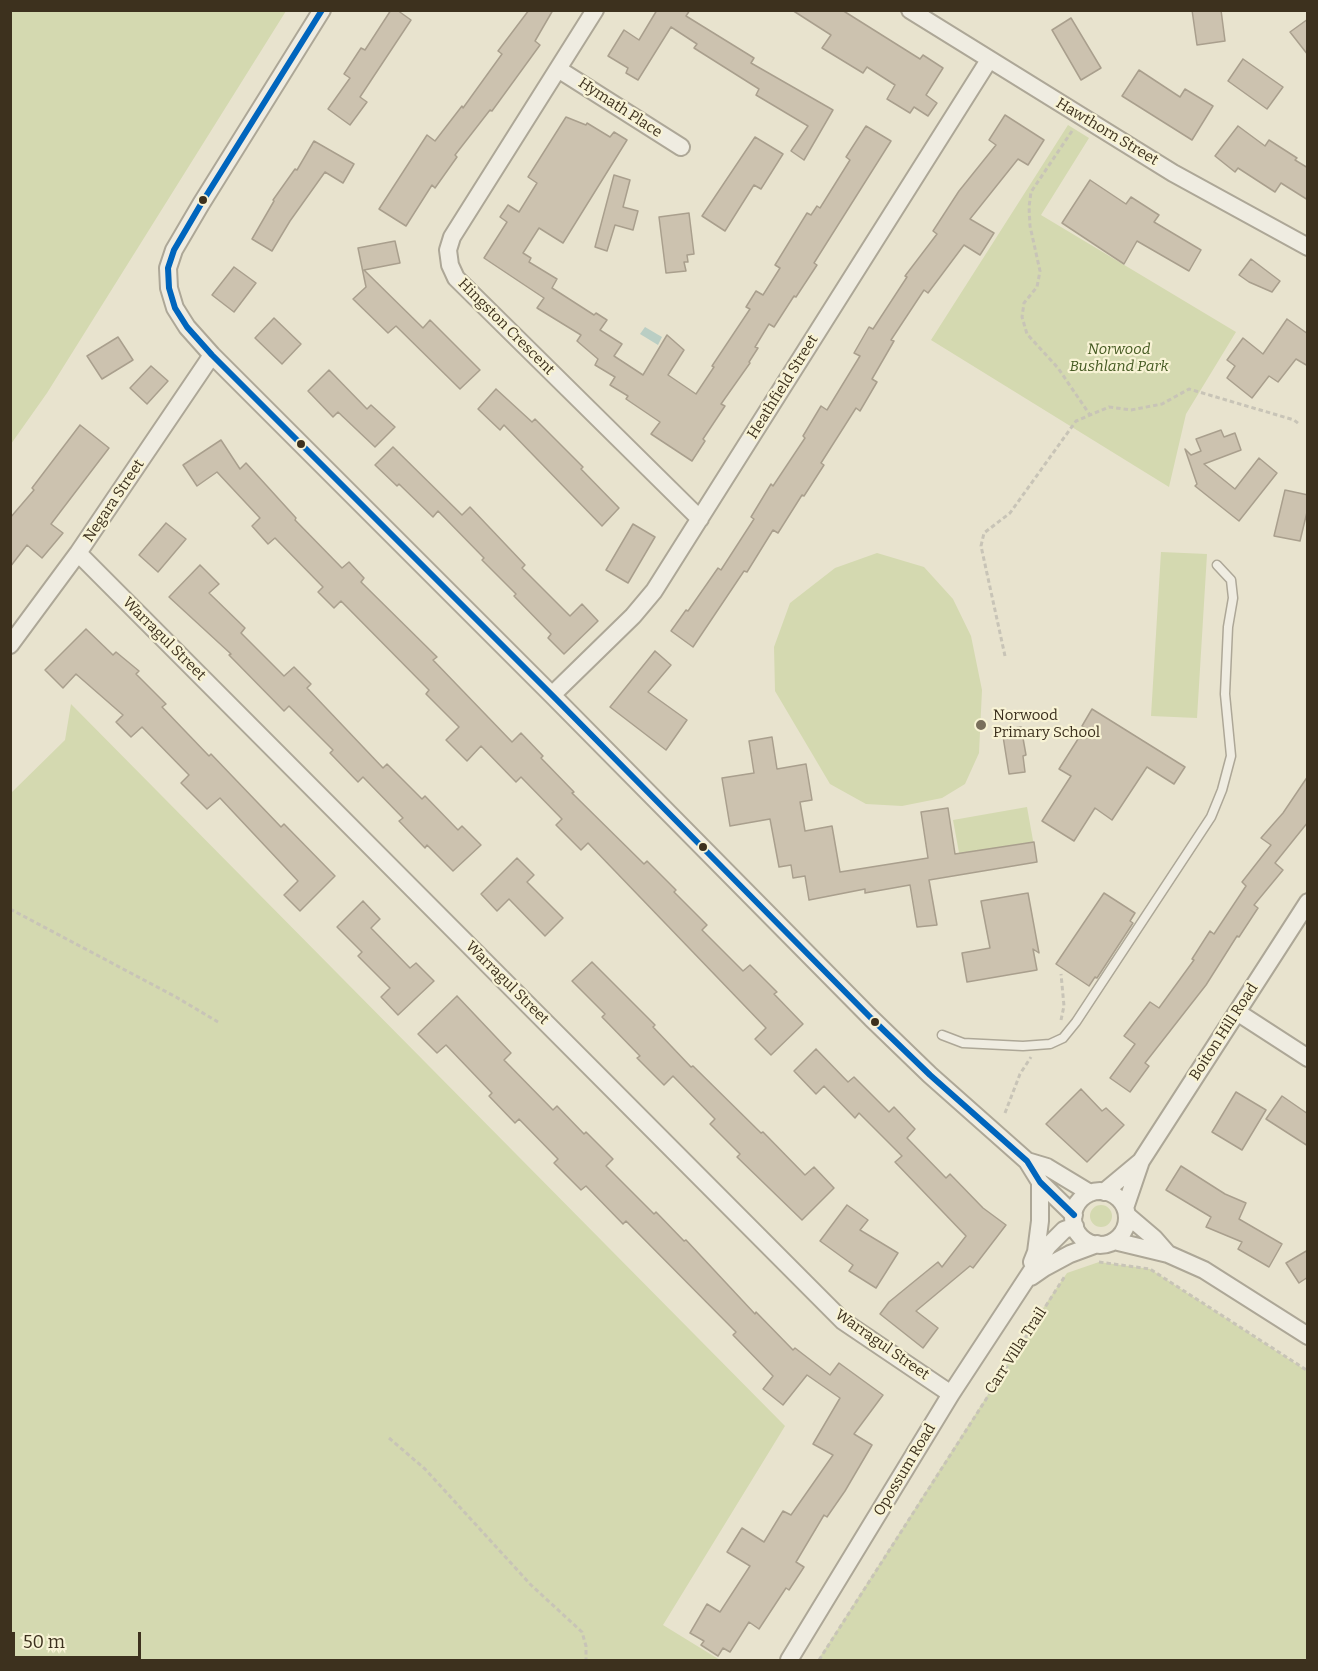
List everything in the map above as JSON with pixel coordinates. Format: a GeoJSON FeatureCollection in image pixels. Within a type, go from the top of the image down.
{"type":"FeatureCollection","features":[{"type":"Feature","properties":{"kind":"street"},"geometry":{"type":"LineString","coordinates":[[322,10],[184,231],[168,268],[169,288],[175,308],[187,327],[871,1018],[930,1075],[1027,1161],[1040,1182],[1074,1221],[1083,1238],[1096,1244],[1114,1241],[1124,1230],[1126,1212]]}},
{"type":"Feature","properties":{"kind":"street","name":"Hingston Crescent"},"geometry":{"type":"LineString","coordinates":[[595,10],[452,237],[448,250],[450,265],[456,278],[700,519]]}},
{"type":"Feature","properties":{"kind":"street","name":"Hawthorn Street"},"geometry":{"type":"LineString","coordinates":[[910,10],[1173,172],[1308,247]]}},
{"type":"Feature","properties":{"kind":"street","name":"Heathfield Street"},"geometry":{"type":"LineString","coordinates":[[552,695],[640,608],[654,591],[989,60]]}},
{"type":"Feature","properties":{"kind":"street","name":"Hymath Place"},"geometry":{"type":"LineString","coordinates":[[558,69],[681,147]]}},
{"type":"Feature","properties":{"kind":"street","name":"Negara Street"},"geometry":{"type":"LineString","coordinates":[[10,645],[78,553],[213,355]]}},
{"type":"Feature","properties":{"kind":"street","name":"Warragul Street"},"geometry":{"type":"LineString","coordinates":[[78,553],[843,1321],[951,1394]]}},
{"type":"Feature","properties":{"kind":"street","name":"Boiton Hill Road"},"geometry":{"type":"LineString","coordinates":[[1126,1212],[1141,1161],[1308,902]]}},
{"type":"Feature","properties":{"kind":"street"},"geometry":{"type":"LineString","coordinates":[[1237,1012],[1308,1058]]}},
{"type":"Feature","properties":{"kind":"street"},"geometry":{"type":"LineString","coordinates":[[1027,1161],[1047,1167],[1097,1192],[1117,1197],[1126,1212],[1168,1254]]}},
{"type":"Feature","properties":{"kind":"street","name":"Boiton Hill Road"},"geometry":{"type":"LineString","coordinates":[[1097,1192],[1141,1161]]}},
{"type":"Feature","properties":{"kind":"street"},"geometry":{"type":"LineString","coordinates":[[1024,1282],[1036,1252],[1040,1221],[1040,1182]]}},
{"type":"Feature","properties":{"kind":"street"},"geometry":{"type":"LineString","coordinates":[[1074,1221],[1079,1202],[1097,1192]]}},
{"type":"Feature","properties":{"kind":"street","name":"Opossum Road"},"geometry":{"type":"LineString","coordinates":[[789,1660],[951,1394],[1048,1246],[1074,1221]]}},
{"type":"Feature","properties":{"kind":"street"},"geometry":{"type":"LineString","coordinates":[[1114,1241],[1168,1254],[1204,1270],[1308,1336]]}},
{"type":"Feature","properties":{"kind":"street","name":"Opossum Road"},"geometry":{"type":"LineString","coordinates":[[1024,1282],[1044,1268],[1096,1244]]}},
{"type":"Feature","properties":{"kind":"lane"},"geometry":{"type":"LineString","coordinates":[[942,1035],[963,1043],[1023,1046],[1050,1044],[1063,1038],[1076,1022],[1211,817],[1222,790],[1231,756],[1225,694],[1228,627],[1233,598],[1231,580],[1216,565]]}},
{"type":"Feature","properties":{"kind":"path"},"geometry":{"type":"LineString","coordinates":[[1076,124],[1031,192],[1030,226],[1040,271],[1037,287],[1024,303],[1022,317],[1027,334],[1058,368],[1090,415]]}},
{"type":"Feature","properties":{"kind":"path"},"geometry":{"type":"LineString","coordinates":[[1005,656],[981,546],[984,533],[1010,513],[1076,421],[1109,407],[1131,410],[1162,404],[1190,389],[1294,420],[1299,424]]}},
{"type":"Feature","properties":{"kind":"path"},"geometry":{"type":"LineString","coordinates":[[10,909],[218,1022]]}},
{"type":"Feature","properties":{"kind":"path"},"geometry":{"type":"LineString","coordinates":[[1093,1264],[1099,1262],[1150,1269],[1308,1371]]}},
{"type":"Feature","properties":{"kind":"path","name":"Carr Villa Trail"},"geometry":{"type":"LineString","coordinates":[[819,1660],[1067,1273]]}},
{"type":"Feature","properties":{"kind":"path"},"geometry":{"type":"LineString","coordinates":[[389,1438],[425,1469],[531,1585],[582,1632],[586,1646],[586,1660]]}},
{"type":"Feature","properties":{"kind":"green space"},"geometry":{"type":"Polygon","coordinates":[[[11,10],[286,11],[47,393],[11,444],[11,10]]]}},
{"type":"Feature","properties":{"kind":"green space","name":"Norwood Bushland Park"},"geometry":{"type":"Polygon","coordinates":[[[1068,125],[1089,138],[1041,215],[1236,332],[1186,414],[1169,487],[931,340],[1068,125]]]}},
{"type":"Feature","properties":{"kind":"green space"},"geometry":{"type":"Polygon","coordinates":[[[1161,552],[1207,554],[1197,718],[1151,716],[1161,552]]]}},
{"type":"Feature","properties":{"kind":"green space"},"geometry":{"type":"Polygon","coordinates":[[[877,553],[924,567],[953,599],[971,636],[982,690],[979,753],[965,784],[942,798],[902,806],[866,804],[830,784],[775,691],[774,647],[790,603],[835,568],[877,553]]]}},
{"type":"Feature","properties":{"kind":"green space"},"geometry":{"type":"Polygon","coordinates":[[[71,704],[785,1426],[663,1625],[720,1660],[11,1660],[11,793],[65,740],[71,704]]]}},
{"type":"Feature","properties":{"kind":"green space"},"geometry":{"type":"Polygon","coordinates":[[[1027,807],[1034,846],[960,858],[953,820],[1027,807]]]}},
{"type":"Feature","properties":{"kind":"green space"},"geometry":{"type":"Polygon","coordinates":[[[1097,1205],[1105,1205],[1112,1212],[1112,1220],[1105,1227],[1097,1227],[1090,1220],[1090,1212],[1097,1205]]]}},
{"type":"Feature","properties":{"kind":"green space"},"geometry":{"type":"Polygon","coordinates":[[[1099,1262],[1150,1269],[1307,1371],[1307,1660],[818,1660],[1067,1273],[1099,1262]]]}},
{"type":"Feature","properties":{"kind":"shaded area"},"geometry":{"type":"Polygon","coordinates":[[[645,327],[662,337],[658,345],[640,334],[645,327]]]}},
{"type":"Feature","properties":{"kind":"building"},"geometry":{"type":"Polygon","coordinates":[[[391,10],[397,10],[411,20],[360,97],[367,102],[350,125],[328,109],[350,78],[344,74],[361,48],[365,50],[391,10]]]}},
{"type":"Feature","properties":{"kind":"building"},"geometry":{"type":"Polygon","coordinates":[[[529,10],[553,10],[535,41],[540,45],[492,111],[490,110],[455,155],[457,157],[435,188],[432,185],[406,226],[379,209],[427,135],[435,141],[462,106],[463,108],[502,54],[498,51],[529,10]]]}},
{"type":"Feature","properties":{"kind":"building"},"geometry":{"type":"Polygon","coordinates":[[[657,10],[690,10],[686,16],[754,58],[751,63],[833,110],[804,160],[791,151],[808,126],[756,95],[759,89],[694,48],[697,44],[671,27],[638,80],[626,73],[628,68],[608,56],[624,30],[639,40],[657,10]]]}},
{"type":"Feature","properties":{"kind":"building"},"geometry":{"type":"Polygon","coordinates":[[[792,10],[842,10],[920,59],[923,55],[943,68],[926,95],[937,103],[928,116],[914,107],[910,113],[887,99],[895,85],[867,67],[863,73],[822,48],[831,35],[792,10]]]}},
{"type":"Feature","properties":{"kind":"building"},"geometry":{"type":"Polygon","coordinates":[[[1192,10],[1221,10],[1225,41],[1197,45],[1192,10]]]}},
{"type":"Feature","properties":{"kind":"building"},"geometry":{"type":"Polygon","coordinates":[[[1071,18],[1101,68],[1081,80],[1052,30],[1071,18]]]}},
{"type":"Feature","properties":{"kind":"building"},"geometry":{"type":"Polygon","coordinates":[[[1308,19],[1308,55],[1290,32],[1308,19]]]}},
{"type":"Feature","properties":{"kind":"building"},"geometry":{"type":"Polygon","coordinates":[[[1243,59],[1283,87],[1267,109],[1228,81],[1243,59]]]}},
{"type":"Feature","properties":{"kind":"building"},"geometry":{"type":"Polygon","coordinates":[[[1139,70],[1180,97],[1185,89],[1213,106],[1192,140],[1122,96],[1139,70]]]}},
{"type":"Feature","properties":{"kind":"building"},"geometry":{"type":"Polygon","coordinates":[[[1005,115],[1044,140],[1028,165],[1018,159],[970,219],[994,233],[980,255],[964,245],[928,293],[924,290],[891,340],[894,341],[872,379],[877,382],[860,411],[856,408],[821,463],[824,465],[804,496],[802,495],[778,533],[773,530],[747,572],[744,571],[693,647],[671,631],[718,568],[721,570],[754,519],[751,517],[771,484],[773,486],[805,438],[803,436],[821,406],[827,410],[860,356],[854,353],[869,327],[873,329],[907,277],[905,276],[937,234],[933,231],[959,191],[996,145],[989,140],[1005,115]]]}},
{"type":"Feature","properties":{"kind":"building"},"geometry":{"type":"Polygon","coordinates":[[[566,117],[586,125],[587,123],[610,137],[614,132],[627,140],[563,243],[539,228],[523,253],[531,258],[529,262],[557,279],[552,288],[594,315],[596,313],[607,320],[600,330],[622,344],[614,356],[643,375],[667,335],[684,350],[668,375],[696,394],[750,309],[746,307],[756,291],[763,295],[780,268],[775,265],[807,213],[811,215],[817,206],[820,208],[850,160],[846,157],[866,126],[891,141],[814,263],[817,265],[796,297],[794,296],[774,327],[769,324],[755,347],[758,348],[750,363],[721,404],[725,406],[703,439],[705,441],[692,461],[651,434],[660,422],[626,399],[628,396],[610,385],[615,377],[595,365],[598,359],[577,341],[581,335],[537,308],[544,298],[484,258],[507,222],[500,217],[508,205],[519,212],[537,183],[528,177],[566,117]]]}},
{"type":"Feature","properties":{"kind":"building"},"geometry":{"type":"Polygon","coordinates":[[[1238,126],[1265,146],[1269,140],[1308,168],[1308,200],[1281,183],[1275,192],[1238,168],[1235,172],[1215,156],[1238,126]]]}},
{"type":"Feature","properties":{"kind":"building"},"geometry":{"type":"Polygon","coordinates":[[[755,137],[783,154],[761,189],[754,185],[725,231],[702,216],[755,137]]]}},
{"type":"Feature","properties":{"kind":"building"},"geometry":{"type":"Polygon","coordinates":[[[314,141],[354,164],[343,183],[325,172],[272,251],[252,239],[273,200],[295,169],[297,170],[314,141]]]}},
{"type":"Feature","properties":{"kind":"building"},"geometry":{"type":"Polygon","coordinates":[[[614,175],[630,180],[623,207],[638,211],[633,230],[615,225],[607,251],[595,247],[614,175]]]}},
{"type":"Feature","properties":{"kind":"building"},"geometry":{"type":"Polygon","coordinates":[[[1090,180],[1126,204],[1131,197],[1159,215],[1154,222],[1201,250],[1189,271],[1137,241],[1124,264],[1062,223],[1090,180]]]}},
{"type":"Feature","properties":{"kind":"building"},"geometry":{"type":"Polygon","coordinates":[[[689,213],[694,254],[687,255],[688,262],[684,262],[686,271],[666,273],[659,217],[689,213]]]}},
{"type":"Feature","properties":{"kind":"building"},"geometry":{"type":"Polygon","coordinates":[[[395,241],[400,263],[364,270],[423,328],[430,320],[480,370],[460,389],[396,326],[388,333],[353,299],[366,287],[358,248],[395,241]]]}},
{"type":"Feature","properties":{"kind":"building"},"geometry":{"type":"Polygon","coordinates":[[[1251,259],[1280,281],[1272,292],[1239,275],[1251,259]]]}},
{"type":"Feature","properties":{"kind":"building"},"geometry":{"type":"Polygon","coordinates":[[[234,267],[256,283],[234,312],[212,295],[234,267]]]}},
{"type":"Feature","properties":{"kind":"building"},"geometry":{"type":"Polygon","coordinates":[[[274,318],[301,344],[282,364],[255,338],[274,318]]]}},
{"type":"Feature","properties":{"kind":"building"},"geometry":{"type":"Polygon","coordinates":[[[1287,319],[1308,334],[1308,366],[1296,359],[1278,382],[1269,376],[1252,398],[1227,378],[1235,366],[1227,360],[1243,338],[1263,354],[1287,319]]]}},
{"type":"Feature","properties":{"kind":"building"},"geometry":{"type":"Polygon","coordinates":[[[118,337],[133,360],[102,379],[87,356],[118,337]]]}},
{"type":"Feature","properties":{"kind":"building"},"geometry":{"type":"Polygon","coordinates":[[[151,366],[168,381],[147,404],[130,388],[151,366]]]}},
{"type":"Feature","properties":{"kind":"building"},"geometry":{"type":"Polygon","coordinates":[[[329,370],[367,409],[371,405],[395,427],[375,447],[338,412],[333,417],[308,391],[329,370]]]}},
{"type":"Feature","properties":{"kind":"building"},"geometry":{"type":"Polygon","coordinates":[[[496,389],[532,422],[535,419],[583,467],[581,469],[619,508],[602,526],[504,425],[500,430],[478,409],[496,389]]]}},
{"type":"Feature","properties":{"kind":"building"},"geometry":{"type":"Polygon","coordinates":[[[80,425],[109,448],[51,524],[63,533],[42,558],[27,545],[10,567],[10,518],[34,490],[32,488],[80,425]]]}},
{"type":"Feature","properties":{"kind":"building"},"geometry":{"type":"Polygon","coordinates":[[[1221,430],[1224,437],[1235,433],[1241,450],[1204,464],[1235,489],[1259,458],[1277,473],[1239,521],[1195,486],[1197,484],[1185,449],[1191,455],[1201,451],[1196,439],[1221,430]]]}},
{"type":"Feature","properties":{"kind":"building"},"geometry":{"type":"Polygon","coordinates":[[[221,440],[240,469],[246,463],[296,518],[295,520],[342,568],[349,562],[364,578],[361,582],[437,657],[433,660],[512,742],[521,733],[543,756],[541,758],[574,792],[572,793],[644,864],[647,861],[676,890],[674,892],[707,925],[702,930],[743,971],[750,965],[777,992],[774,994],[803,1024],[771,1055],[755,1039],[766,1028],[588,843],[581,850],[556,825],[562,819],[521,777],[516,782],[481,746],[467,761],[446,740],[459,727],[426,694],[429,690],[341,601],[334,608],[318,592],[323,587],[275,538],[268,544],[252,526],[260,518],[217,472],[197,486],[183,465],[221,440]]]}},
{"type":"Feature","properties":{"kind":"building"},"geometry":{"type":"Polygon","coordinates":[[[393,447],[462,515],[470,507],[525,565],[522,568],[570,616],[582,604],[598,621],[564,654],[548,638],[551,634],[514,596],[516,594],[438,511],[433,517],[399,484],[397,486],[375,465],[393,447]]]}},
{"type":"Feature","properties":{"kind":"building"},"geometry":{"type":"Polygon","coordinates":[[[1285,490],[1308,495],[1308,508],[1300,541],[1274,536],[1285,490]]]}},
{"type":"Feature","properties":{"kind":"building"},"geometry":{"type":"Polygon","coordinates":[[[166,523],[186,539],[158,572],[139,555],[166,523]]]}},
{"type":"Feature","properties":{"kind":"building"},"geometry":{"type":"Polygon","coordinates":[[[633,524],[655,537],[628,583],[606,570],[633,524]]]}},
{"type":"Feature","properties":{"kind":"building"},"geometry":{"type":"Polygon","coordinates":[[[200,565],[219,584],[209,593],[245,628],[241,633],[284,676],[294,667],[311,684],[307,688],[383,768],[387,764],[422,799],[425,796],[458,830],[462,826],[481,845],[453,871],[427,845],[425,848],[399,821],[403,818],[363,777],[358,782],[330,753],[333,750],[289,706],[284,711],[229,655],[231,654],[169,597],[200,565]]]}},
{"type":"Feature","properties":{"kind":"building"},"geometry":{"type":"Polygon","coordinates":[[[86,629],[113,655],[116,652],[139,671],[136,674],[166,704],[162,707],[281,827],[284,824],[335,876],[300,911],[284,895],[298,881],[220,798],[207,809],[181,783],[189,775],[142,727],[131,737],[116,722],[123,715],[76,674],[63,688],[45,670],[86,629]]]}},
{"type":"Feature","properties":{"kind":"building"},"geometry":{"type":"Polygon","coordinates":[[[655,651],[671,665],[648,692],[687,720],[666,750],[610,707],[655,651]]]}},
{"type":"Feature","properties":{"kind":"building"},"geometry":{"type":"Polygon","coordinates":[[[1092,709],[1185,767],[1174,784],[1147,767],[1112,820],[1095,808],[1074,841],[1042,821],[1071,776],[1059,769],[1085,728],[1082,726],[1092,709]]]}},
{"type":"Feature","properties":{"kind":"building"},"geometry":{"type":"Polygon","coordinates":[[[1021,727],[1026,755],[1023,756],[1025,772],[1009,774],[1002,730],[1021,727]]]}},
{"type":"Feature","properties":{"kind":"building"},"geometry":{"type":"Polygon","coordinates":[[[772,737],[777,769],[806,764],[812,800],[800,802],[805,831],[832,826],[840,872],[928,858],[921,812],[948,808],[955,854],[1034,842],[1037,862],[929,880],[937,925],[917,927],[910,885],[865,893],[865,889],[809,900],[805,876],[793,878],[791,865],[779,867],[770,819],[730,826],[722,778],[754,773],[749,741],[772,737]]]}},
{"type":"Feature","properties":{"kind":"building"},"geometry":{"type":"Polygon","coordinates":[[[1308,776],[1308,822],[1275,863],[1283,870],[1254,905],[1258,908],[1206,985],[1145,1063],[1149,1066],[1130,1092],[1110,1078],[1135,1044],[1124,1036],[1150,1002],[1159,1008],[1194,960],[1192,959],[1210,931],[1214,934],[1246,886],[1242,882],[1271,845],[1261,838],[1283,813],[1308,776]]]}},
{"type":"Feature","properties":{"kind":"building"},"geometry":{"type":"Polygon","coordinates":[[[517,858],[534,875],[527,882],[563,918],[545,936],[509,899],[497,911],[481,894],[517,858]]]}},
{"type":"Feature","properties":{"kind":"building"},"geometry":{"type":"Polygon","coordinates":[[[1028,893],[1039,953],[1033,949],[1037,970],[967,982],[962,953],[990,948],[981,901],[1028,893]]]}},
{"type":"Feature","properties":{"kind":"building"},"geometry":{"type":"Polygon","coordinates":[[[1104,893],[1135,913],[1130,921],[1133,923],[1097,978],[1095,977],[1089,986],[1056,964],[1104,893]]]}},
{"type":"Feature","properties":{"kind":"building"},"geometry":{"type":"Polygon","coordinates":[[[363,901],[380,919],[371,928],[410,968],[416,963],[434,981],[398,1015],[381,997],[390,988],[358,956],[362,952],[337,927],[363,901]]]}},
{"type":"Feature","properties":{"kind":"building"},"geometry":{"type":"Polygon","coordinates":[[[592,962],[655,1025],[653,1027],[691,1067],[693,1066],[761,1133],[763,1132],[805,1175],[814,1167],[834,1188],[802,1220],[737,1157],[740,1154],[710,1124],[715,1119],[673,1076],[664,1085],[637,1058],[640,1056],[602,1017],[605,1014],[572,981],[592,962]]]}},
{"type":"Feature","properties":{"kind":"building"},"geometry":{"type":"Polygon","coordinates":[[[457,996],[511,1053],[504,1060],[553,1110],[557,1106],[613,1159],[606,1166],[654,1214],[656,1212],[684,1241],[686,1240],[755,1314],[756,1312],[793,1350],[795,1348],[830,1375],[839,1363],[883,1395],[854,1434],[872,1445],[845,1491],[827,1517],[824,1515],[796,1562],[804,1567],[789,1590],[786,1588],[759,1629],[749,1622],[730,1652],[723,1648],[718,1656],[701,1645],[704,1641],[690,1633],[707,1604],[720,1612],[750,1566],[727,1552],[742,1528],[764,1542],[783,1511],[791,1515],[833,1455],[813,1444],[840,1398],[807,1375],[783,1405],[763,1389],[773,1376],[733,1335],[736,1332],[626,1221],[623,1224],[586,1186],[581,1190],[554,1163],[558,1159],[519,1119],[515,1123],[489,1096],[492,1093],[446,1045],[437,1053],[418,1034],[457,996]]]}},
{"type":"Feature","properties":{"kind":"building"},"geometry":{"type":"Polygon","coordinates":[[[816,1049],[848,1082],[854,1077],[889,1112],[894,1107],[915,1129],[907,1138],[946,1178],[950,1174],[983,1208],[1006,1225],[973,1268],[970,1266],[916,1311],[938,1328],[923,1348],[880,1314],[889,1302],[938,1262],[942,1267],[966,1236],[895,1162],[902,1156],[859,1113],[855,1118],[824,1086],[816,1094],[794,1071],[816,1049]]]}},
{"type":"Feature","properties":{"kind":"building"},"geometry":{"type":"Polygon","coordinates":[[[1081,1089],[1102,1111],[1106,1108],[1124,1125],[1087,1162],[1046,1124],[1081,1089]]]}},
{"type":"Feature","properties":{"kind":"building"},"geometry":{"type":"Polygon","coordinates":[[[1236,1092],[1266,1110],[1242,1150],[1212,1132],[1236,1092]]]}},
{"type":"Feature","properties":{"kind":"building"},"geometry":{"type":"Polygon","coordinates":[[[1282,1096],[1308,1114],[1308,1146],[1266,1119],[1282,1096]]]}},
{"type":"Feature","properties":{"kind":"building"},"geometry":{"type":"Polygon","coordinates":[[[1181,1166],[1225,1194],[1246,1203],[1239,1219],[1282,1244],[1269,1267],[1238,1249],[1242,1242],[1206,1227],[1211,1217],[1166,1190],[1181,1166]]]}},
{"type":"Feature","properties":{"kind":"building"},"geometry":{"type":"Polygon","coordinates":[[[847,1205],[868,1220],[860,1230],[898,1253],[876,1288],[849,1271],[853,1265],[820,1241],[847,1205]]]}},
{"type":"Feature","properties":{"kind":"building"},"geometry":{"type":"Polygon","coordinates":[[[1308,1250],[1308,1277],[1299,1283],[1286,1263],[1308,1250]]]}},
{"type":"Feature","properties":{"kind":"transit line"},"geometry":{"type":"LineString","coordinates":[[322,10],[174,250],[168,268],[169,288],[175,308],[187,327],[212,355],[871,1018],[930,1075],[1027,1161],[1040,1182],[1074,1215]]}},
{"type":"Feature","properties":{"kind":"place","name":"Norwood Primary School"},"geometry":{"type":"Point","coordinates":[981,725]}}]}
